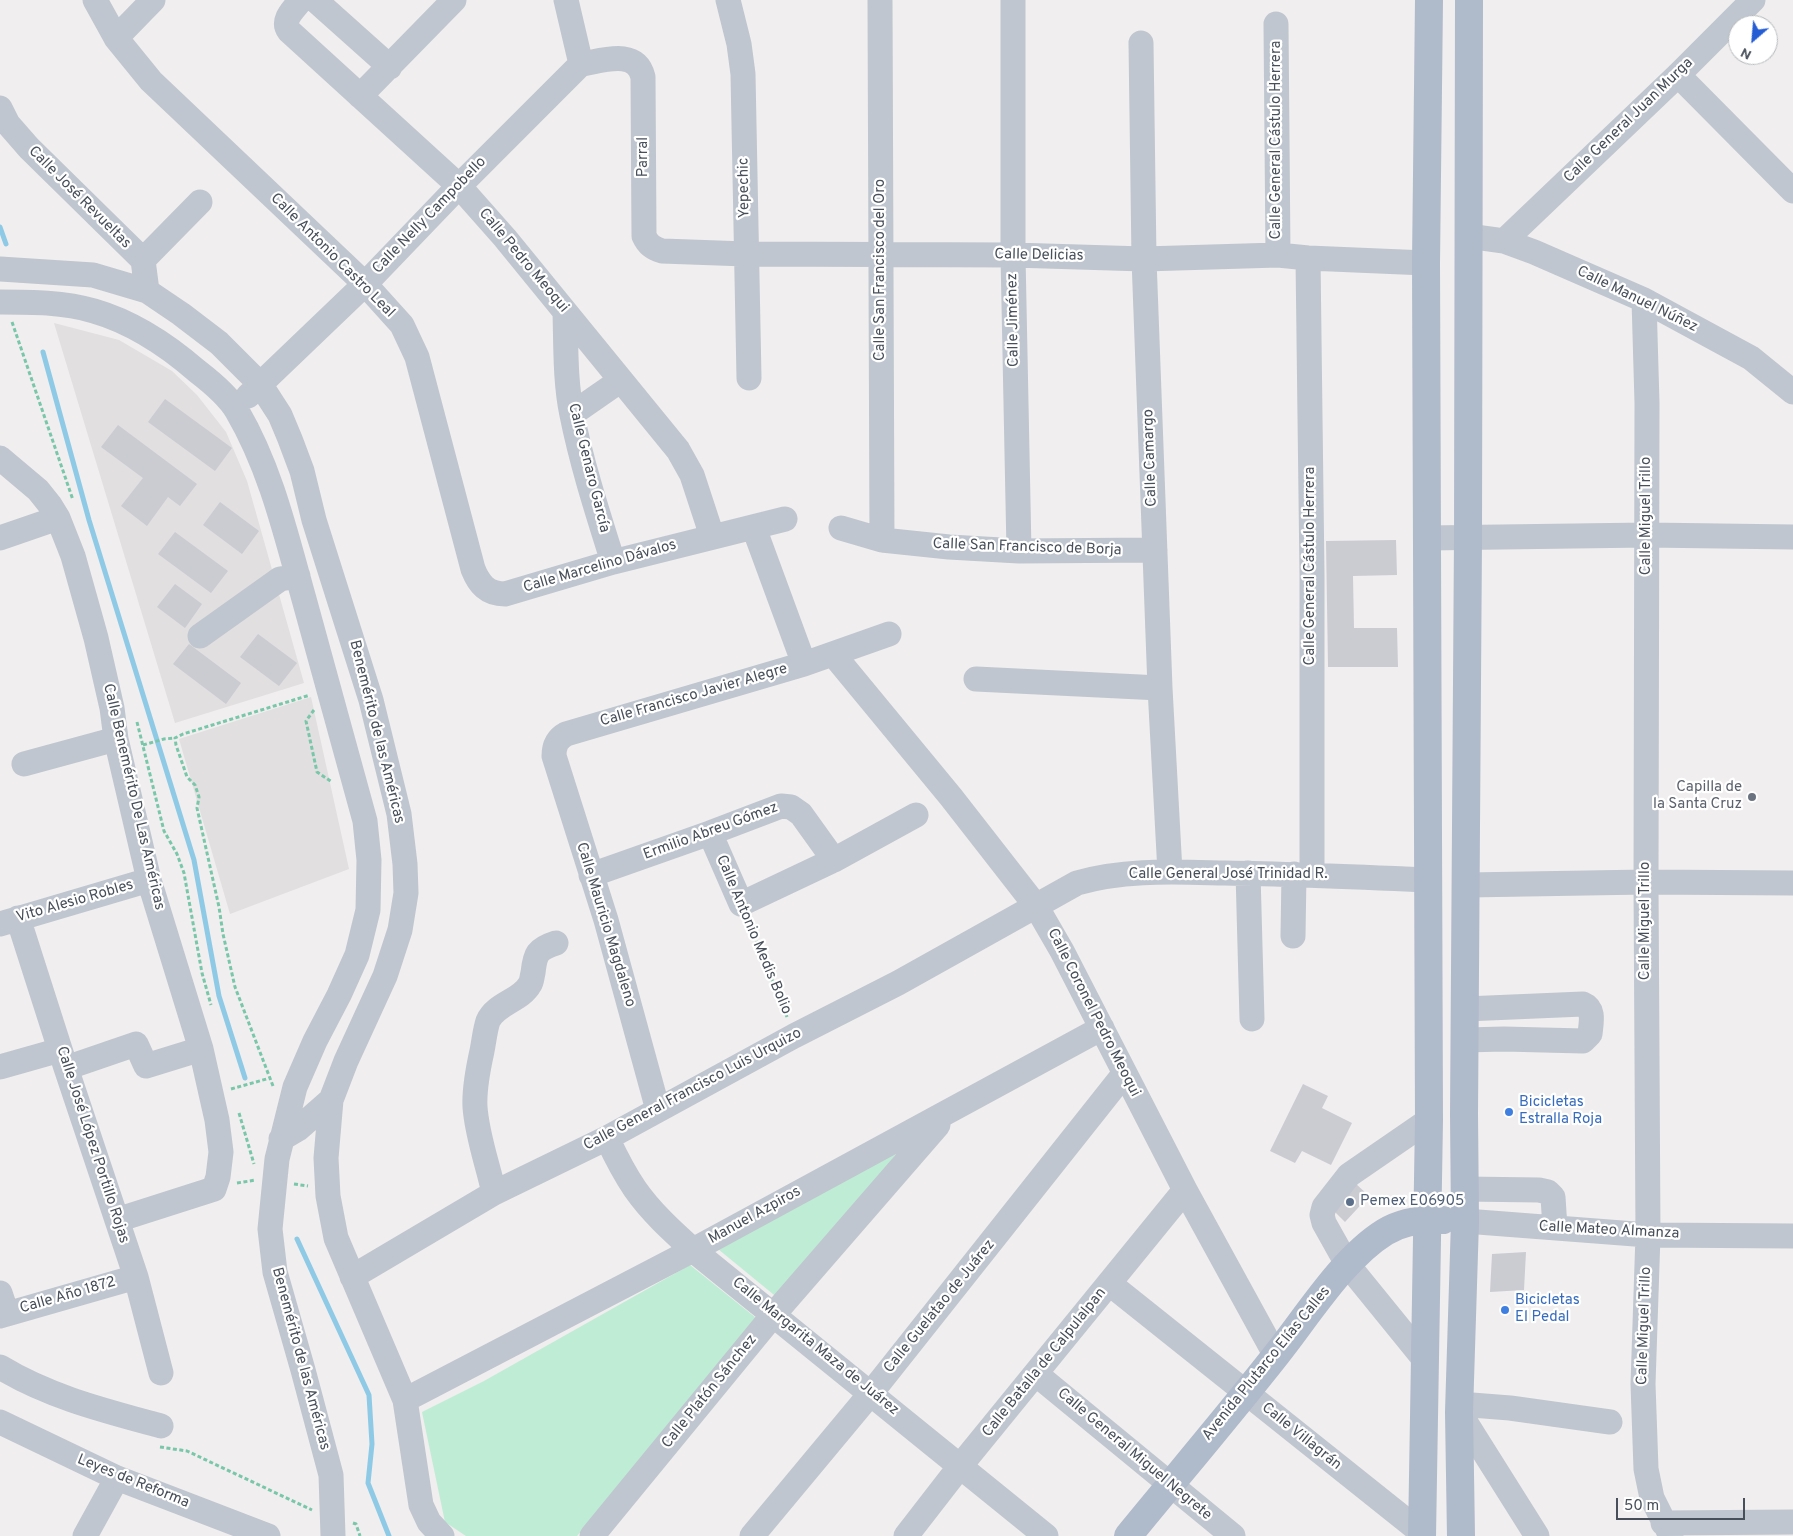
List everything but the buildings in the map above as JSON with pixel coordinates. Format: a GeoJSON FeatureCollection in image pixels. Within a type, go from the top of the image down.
{"type":"FeatureCollection","features":[{"type":"Feature","properties":{"kind":"main road"},"geometry":{"type":"LineString","coordinates":[[1422,1534],[1429,1120],[1426,263],[1429,0]]}},
{"type":"Feature","properties":{"kind":"main road"},"geometry":{"type":"LineString","coordinates":[[1461,1536],[1459,1408],[1465,1221],[1468,236],[1474,2]]}},
{"type":"Feature","properties":{"kind":"main road","name":"Calle Mateo Almanza"},"geometry":{"type":"LineString","coordinates":[[1426,1219],[1465,1221]]}},
{"type":"Feature","properties":{"kind":"main road","name":"Avenida Plutarco Elías Calles"},"geometry":{"type":"LineString","coordinates":[[1128,1536],[1276,1356],[1347,1264],[1386,1232],[1409,1222],[1426,1219]]}},
{"type":"Feature","properties":{"kind":"street","name":"Calle Antonio Castro Leal"},"geometry":{"type":"LineString","coordinates":[[95,0],[116,38],[151,80],[365,284],[402,325],[417,357],[473,569],[478,582],[489,591]]}},
{"type":"Feature","properties":{"kind":"street"},"geometry":{"type":"LineString","coordinates":[[116,38],[153,0]]}},
{"type":"Feature","properties":{"kind":"street","name":"Calle Pedro Meoqui"},"geometry":{"type":"LineString","coordinates":[[301,0],[286,23],[289,31],[459,186],[505,238],[678,450],[692,475],[712,536]]}},
{"type":"Feature","properties":{"kind":"street"},"geometry":{"type":"LineString","coordinates":[[315,0],[390,67]]}},
{"type":"Feature","properties":{"kind":"street"},"geometry":{"type":"LineString","coordinates":[[360,96],[454,0]]}},
{"type":"Feature","properties":{"kind":"street"},"geometry":{"type":"LineString","coordinates":[[566,0],[581,64]]}},
{"type":"Feature","properties":{"kind":"street","name":"Yepechic"},"geometry":{"type":"LineString","coordinates":[[728,0],[739,44],[743,74],[749,378]]}},
{"type":"Feature","properties":{"kind":"street","name":"Calle San Francisco del Oro"},"geometry":{"type":"LineString","coordinates":[[880,0],[882,540]]}},
{"type":"Feature","properties":{"kind":"street","name":"Calle Jiménez"},"geometry":{"type":"LineString","coordinates":[[1013,0],[1013,255],[1019,551]]}},
{"type":"Feature","properties":{"kind":"street","name":"Calle General Juan Murga"},"geometry":{"type":"LineString","coordinates":[[1504,240],[1678,75],[1753,0]]}},
{"type":"Feature","properties":{"kind":"street","name":"Calle General Cástulo Herrera"},"geometry":{"type":"LineString","coordinates":[[1276,24],[1278,255]]}},
{"type":"Feature","properties":{"kind":"street","name":"Calle Camargo"},"geometry":{"type":"LineString","coordinates":[[1141,43],[1144,259],[1154,550],[1170,872]]}},
{"type":"Feature","properties":{"kind":"street","name":"Parral"},"geometry":{"type":"LineString","coordinates":[[581,64],[620,58],[632,61],[642,70],[644,236],[646,242],[652,247]]}},
{"type":"Feature","properties":{"kind":"street","name":"Calle Nelly Campobello"},"geometry":{"type":"LineString","coordinates":[[236,409],[365,284],[459,186],[581,64]]}},
{"type":"Feature","properties":{"kind":"street"},"geometry":{"type":"LineString","coordinates":[[1678,75],[1793,191]]}},
{"type":"Feature","properties":{"kind":"street","name":"Calle José Revueltas"},"geometry":{"type":"LineString","coordinates":[[0,108],[8,124],[28,148],[143,260],[146,291]]}},
{"type":"Feature","properties":{"kind":"street"},"geometry":{"type":"LineString","coordinates":[[143,260],[200,202]]}},
{"type":"Feature","properties":{"kind":"street","name":"Calle Manuel Núñez"},"geometry":{"type":"LineString","coordinates":[[1468,236],[1504,240],[1644,300],[1750,358],[1793,392]]}},
{"type":"Feature","properties":{"kind":"street","name":"Calle Delicias"},"geometry":{"type":"LineString","coordinates":[[652,247],[662,251],[746,254],[1013,255],[1144,259],[1278,255],[1426,263]]}},
{"type":"Feature","properties":{"kind":"street","name":"Calle General Cástulo Herrera"},"geometry":{"type":"LineString","coordinates":[[1293,936],[1303,874],[1312,575],[1308,258]]}},
{"type":"Feature","properties":{"kind":"street","name":"Benemérito de las Américas"},"geometry":{"type":"LineString","coordinates":[[0,268],[93,275],[146,291],[181,314],[219,343],[260,384],[280,414],[302,471],[314,520],[370,700],[399,814],[405,864],[406,893],[400,930],[385,976],[346,1061],[331,1100],[326,1158],[328,1196],[336,1238],[405,1400],[421,1505],[429,1522],[442,1536]]}},
{"type":"Feature","properties":{"kind":"street","name":"Calle Miguel Trillo"},"geometry":{"type":"LineString","coordinates":[[1644,300],[1648,403],[1646,882],[1648,1235],[1643,1384],[1646,1469],[1652,1498],[1667,1530]]}},
{"type":"Feature","properties":{"kind":"street","name":"Benemérito de las Américas"},"geometry":{"type":"LineString","coordinates":[[6,312],[59,304],[93,310],[122,321],[181,357],[211,382],[236,409],[260,457],[284,522],[364,821],[370,860],[368,910],[357,955],[295,1087],[279,1149],[270,1229],[275,1272],[331,1475],[334,1536]]}},
{"type":"Feature","properties":{"kind":"street","name":"Calle Genaro García"},"geometry":{"type":"LineString","coordinates":[[565,312],[567,366],[572,414],[591,490],[613,562]]}},
{"type":"Feature","properties":{"kind":"street"},"geometry":{"type":"LineString","coordinates":[[572,414],[621,380]]}},
{"type":"Feature","properties":{"kind":"street","name":"Calle Benemérito De Las Américas"},"geometry":{"type":"LineString","coordinates":[[0,458],[38,490],[50,505],[58,518],[73,556],[96,638],[112,708],[116,738],[149,880],[201,1049],[218,1120],[221,1152],[218,1177],[214,1189],[117,1220]]}},
{"type":"Feature","properties":{"kind":"street"},"geometry":{"type":"LineString","coordinates":[[0,538],[58,518]]}},
{"type":"Feature","properties":{"kind":"street","name":"Calle Marcelino Dávalos"},"geometry":{"type":"LineString","coordinates":[[489,591],[505,594],[613,562],[785,519]]}},
{"type":"Feature","properties":{"kind":"street"},"geometry":{"type":"LineString","coordinates":[[754,528],[804,664]]}},
{"type":"Feature","properties":{"kind":"street","name":"Calle San Francisco de Borja"},"geometry":{"type":"LineString","coordinates":[[841,528],[882,540],[949,548],[1019,551],[1154,550]]}},
{"type":"Feature","properties":{"kind":"street"},"geometry":{"type":"LineString","coordinates":[[1428,538],[1647,535],[1793,537]]}},
{"type":"Feature","properties":{"kind":"street"},"geometry":{"type":"LineString","coordinates":[[200,636],[280,579],[298,576]]}},
{"type":"Feature","properties":{"kind":"street","name":"Calle Francisco Javier Alegre"},"geometry":{"type":"LineString","coordinates":[[557,742],[566,734],[804,664],[889,634]]}},
{"type":"Feature","properties":{"kind":"street","name":"Calle Coronel Pedro Meoqui"},"geometry":{"type":"LineString","coordinates":[[833,654],[951,797],[1036,906],[1062,951],[1185,1190],[1276,1356]]}},
{"type":"Feature","properties":{"kind":"street"},"geometry":{"type":"LineString","coordinates":[[976,679],[1160,688]]}},
{"type":"Feature","properties":{"kind":"street"},"geometry":{"type":"LineString","coordinates":[[24,764],[116,738]]}},
{"type":"Feature","properties":{"kind":"street","name":"Calle Mauricio Magdaleno"},"geometry":{"type":"LineString","coordinates":[[557,742],[554,756],[606,920],[658,1110]]}},
{"type":"Feature","properties":{"kind":"street","name":"Ermilio Abreu Gómez"},"geometry":{"type":"LineString","coordinates":[[591,875],[710,834],[781,806],[786,806],[801,814],[834,860]]}},
{"type":"Feature","properties":{"kind":"street"},"geometry":{"type":"LineString","coordinates":[[364,821],[399,814]]}},
{"type":"Feature","properties":{"kind":"street"},"geometry":{"type":"LineString","coordinates":[[741,904],[834,860],[916,815]]}},
{"type":"Feature","properties":{"kind":"street","name":"Calle Antonio Medis Bolio"},"geometry":{"type":"LineString","coordinates":[[710,834],[741,904]]}},
{"type":"Feature","properties":{"kind":"street","name":"Calle General José Trinidad R."},"geometry":{"type":"LineString","coordinates":[[1036,906],[1077,883],[1100,876],[1170,872],[1303,874],[1427,880]]}},
{"type":"Feature","properties":{"kind":"street"},"geometry":{"type":"LineString","coordinates":[[1248,873],[1252,1019]]}},
{"type":"Feature","properties":{"kind":"street","name":"Vito Alesio Robles"},"geometry":{"type":"LineString","coordinates":[[9,921],[149,880]]}},
{"type":"Feature","properties":{"kind":"street"},"geometry":{"type":"LineString","coordinates":[[1467,885],[1646,882],[1793,883]]}},
{"type":"Feature","properties":{"kind":"street","name":"Calle General Francisco Luis Urquizo"},"geometry":{"type":"LineString","coordinates":[[352,1277],[494,1192],[607,1138],[794,1036],[898,983],[1036,906]]}},
{"type":"Feature","properties":{"kind":"street","name":"Calle José López Portillo Rojas"},"geometry":{"type":"LineString","coordinates":[[9,921],[63,1059],[136,1277],[161,1372]]}},
{"type":"Feature","properties":{"kind":"street"},"geometry":{"type":"LineString","coordinates":[[494,1192],[475,1108],[479,1063],[488,1021],[494,1012],[523,993],[531,983],[534,959],[537,954],[543,947],[556,943]]}},
{"type":"Feature","properties":{"kind":"street"},"geometry":{"type":"LineString","coordinates":[[1465,1009],[1583,1004],[1591,1010],[1590,1034],[1584,1041],[1465,1040]]}},
{"type":"Feature","properties":{"kind":"street","name":"Manuel Azpiros"},"geometry":{"type":"LineString","coordinates":[[405,1400],[693,1250],[1102,1028]]}},
{"type":"Feature","properties":{"kind":"street"},"geometry":{"type":"LineString","coordinates":[[0,1067],[63,1059],[136,1044],[146,1066],[201,1049]]}},
{"type":"Feature","properties":{"kind":"street","name":"Calle Guelatao de Juárez"},"geometry":{"type":"LineString","coordinates":[[752,1536],[871,1393],[1124,1074]]}},
{"type":"Feature","properties":{"kind":"street"},"geometry":{"type":"LineString","coordinates":[[279,1149],[298,1129],[331,1100]]}},
{"type":"Feature","properties":{"kind":"street","name":"Calle Platón Sánchez"},"geometry":{"type":"LineString","coordinates":[[592,1536],[774,1314],[948,1113]]}},
{"type":"Feature","properties":{"kind":"street"},"geometry":{"type":"LineString","coordinates":[[1425,1360],[1347,1264],[1324,1223],[1322,1215],[1324,1207],[1349,1175],[1429,1120]]}},
{"type":"Feature","properties":{"kind":"street","name":"Calle Margarita Maza de Juárez"},"geometry":{"type":"LineString","coordinates":[[607,1138],[624,1171],[646,1203],[693,1250],[961,1465],[1046,1536]]}},
{"type":"Feature","properties":{"kind":"street"},"geometry":{"type":"LineString","coordinates":[[279,1149],[296,1145],[315,1149],[326,1158]]}},
{"type":"Feature","properties":{"kind":"street"},"geometry":{"type":"LineString","coordinates":[[1464,1189],[1540,1190],[1548,1192],[1553,1197],[1555,1228]]}},
{"type":"Feature","properties":{"kind":"street","name":"Calle Batalla de Calpulalpan"},"geometry":{"type":"LineString","coordinates":[[906,1536],[961,1465],[1185,1190]]}},
{"type":"Feature","properties":{"kind":"street","name":"Calle Mateo Almanza"},"geometry":{"type":"LineString","coordinates":[[1465,1221],[1648,1235],[1793,1236]]}},
{"type":"Feature","properties":{"kind":"street","name":"Calle Año 1872"},"geometry":{"type":"LineString","coordinates":[[2,1308],[136,1277]]}},
{"type":"Feature","properties":{"kind":"street","name":"Calle Villagrán"},"geometry":{"type":"LineString","coordinates":[[1110,1284],[1422,1534]]}},
{"type":"Feature","properties":{"kind":"street"},"geometry":{"type":"LineString","coordinates":[[0,1367],[73,1401],[159,1436]]}},
{"type":"Feature","properties":{"kind":"street","name":"Calle General Miguel Negrete"},"geometry":{"type":"LineString","coordinates":[[1036,1374],[1233,1536]]}},
{"type":"Feature","properties":{"kind":"street"},"geometry":{"type":"LineString","coordinates":[[1459,1408],[1510,1408],[1610,1422]]}},
{"type":"Feature","properties":{"kind":"street"},"geometry":{"type":"LineString","coordinates":[[1459,1408],[1537,1536]]}},
{"type":"Feature","properties":{"kind":"street","name":"Leyes de Reforma"},"geometry":{"type":"LineString","coordinates":[[1,1426],[118,1478],[268,1536]]}},
{"type":"Feature","properties":{"kind":"street"},"geometry":{"type":"LineString","coordinates":[[85,1536],[118,1478]]}},
{"type":"Feature","properties":{"kind":"street"},"geometry":{"type":"LineString","coordinates":[[1667,1530],[1793,1522]]}},
{"type":"Feature","properties":{"kind":"path"},"geometry":{"type":"LineString","coordinates":[[6,312],[20,320]]}},
{"type":"Feature","properties":{"kind":"path"},"geometry":{"type":"LineString","coordinates":[[143,746],[164,739],[175,738],[315,693]]}},
{"type":"Feature","properties":{"kind":"path"},"geometry":{"type":"LineString","coordinates":[[318,703],[306,721],[317,772],[334,783]]}},
{"type":"Feature","properties":{"kind":"path"},"geometry":{"type":"LineString","coordinates":[[175,738],[187,777],[195,784],[199,797],[197,808],[220,907],[223,934],[235,988],[274,1087]]}},
{"type":"Feature","properties":{"kind":"path","name":"Calle Antonio Medis Bolio"},"geometry":{"type":"LineString","coordinates":[[741,904],[794,1036]]}},
{"type":"Feature","properties":{"kind":"path"},"geometry":{"type":"LineString","coordinates":[[231,1089],[270,1078]]}},
{"type":"Feature","properties":{"kind":"path"},"geometry":{"type":"LineString","coordinates":[[259,1179],[259,1188]]}},
{"type":"Feature","properties":{"kind":"path"},"geometry":{"type":"LineString","coordinates":[[159,1436],[165,1449],[187,1451],[315,1512]]}},
{"type":"Feature","properties":{"kind":"shaded area"},"geometry":{"type":"Polygon","coordinates":[[[54,323],[119,340],[172,371],[197,395],[226,432],[247,481],[304,683],[175,723],[54,323]]]}},
{"type":"Feature","properties":{"kind":"shaded area"},"geometry":{"type":"Polygon","coordinates":[[[311,697],[349,869],[230,914],[179,739],[311,697]]]}},
{"type":"Feature","properties":{"kind":"green space"},"geometry":{"type":"Polygon","coordinates":[[[898,1152],[779,1299],[718,1249],[898,1152]]]}},
{"type":"Feature","properties":{"kind":"green space"},"geometry":{"type":"Polygon","coordinates":[[[690,1265],[756,1318],[661,1438],[577,1536],[466,1536],[445,1522],[422,1412],[484,1381],[690,1265]]]}},
{"type":"Feature","properties":{"kind":"waterway"},"geometry":{"type":"LineString","coordinates":[[0,227],[6,244]]}},
{"type":"Feature","properties":{"kind":"waterway"},"geometry":{"type":"LineString","coordinates":[[43,352],[89,520],[194,860],[219,996],[245,1078]]}},
{"type":"Feature","properties":{"kind":"waterway"},"geometry":{"type":"LineString","coordinates":[[297,1239],[369,1395],[372,1444],[368,1483],[389,1536]]}},
{"type":"Feature","properties":{"kind":"place","name":"Capilla de la Santa Cruz"},"geometry":{"type":"Point","coordinates":[1752,797]}},
{"type":"Feature","properties":{"kind":"place","name":"Bicicletas Estralla Roja"},"geometry":{"type":"Point","coordinates":[1509,1112]}},
{"type":"Feature","properties":{"kind":"place","name":"Pemex E06905"},"geometry":{"type":"Point","coordinates":[1350,1202]}},
{"type":"Feature","properties":{"kind":"place","name":"Bicicletas El Pedal"},"geometry":{"type":"Point","coordinates":[1505,1310]}}]}
